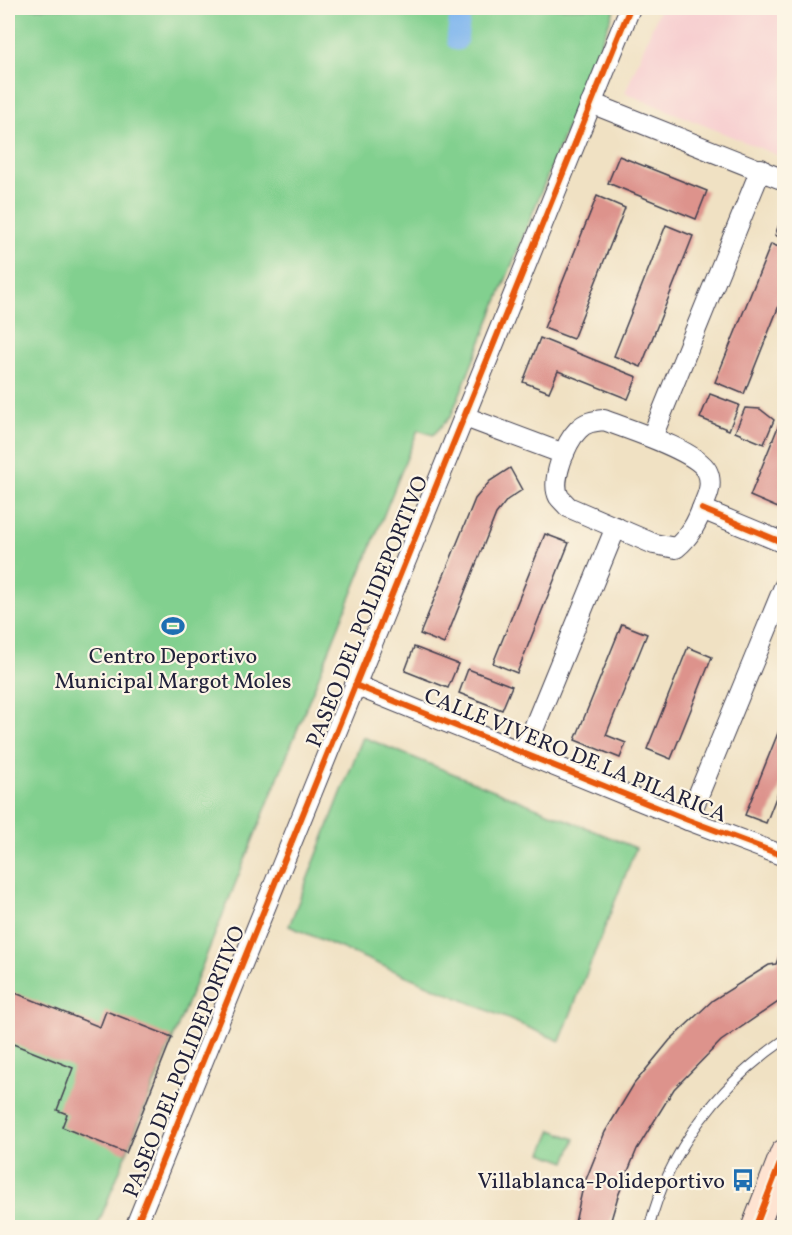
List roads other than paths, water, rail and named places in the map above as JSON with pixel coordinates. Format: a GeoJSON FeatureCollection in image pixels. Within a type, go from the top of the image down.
{"type":"FeatureCollection","features":[{"type":"Feature","properties":{"kind":"main road"},"geometry":{"type":"LineString","coordinates":[[755,1227],[784,1153]]}},
{"type":"Feature","properties":{"kind":"street","name":"PASEO DEL POLIDEPORTIVO"},"geometry":{"type":"LineString","coordinates":[[135,1227],[630,8]]}},
{"type":"Feature","properties":{"kind":"street"},"geometry":{"type":"LineString","coordinates":[[591,103],[784,180]]}},
{"type":"Feature","properties":{"kind":"street"},"geometry":{"type":"LineString","coordinates":[[651,437],[760,169]]}},
{"type":"Feature","properties":{"kind":"street"},"geometry":{"type":"LineString","coordinates":[[465,417],[564,454]]}},
{"type":"Feature","properties":{"kind":"street"},"geometry":{"type":"LineString","coordinates":[[604,420],[651,437],[697,459],[707,471],[710,488],[702,509],[690,536],[676,548],[654,544],[568,507],[559,497],[555,481],[564,454],[578,430],[590,422],[604,420]]}},
{"type":"Feature","properties":{"kind":"street"},"geometry":{"type":"LineString","coordinates":[[702,509],[784,543]]}},
{"type":"Feature","properties":{"kind":"street"},"geometry":{"type":"LineString","coordinates":[[524,752],[616,527]]}},
{"type":"Feature","properties":{"kind":"street"},"geometry":{"type":"LineString","coordinates":[[688,820],[784,588]]}},
{"type":"Feature","properties":{"kind":"street","name":"CALLE VIVERO DE LA PILARICA"},"geometry":{"type":"LineString","coordinates":[[355,685],[688,820],[784,856]]}},
{"type":"Feature","properties":{"kind":"lane"},"geometry":{"type":"LineString","coordinates":[[649,1227],[674,1161],[698,1122],[725,1089],[761,1056],[784,1040]]}},
{"type":"Feature","properties":{"kind":"waterway"},"geometry":{"type":"LineString","coordinates":[[457,40],[461,8]]}},
{"type":"Feature","properties":{"kind":"place","name":"Centro Deportivo Municipal Margot Moles"},"geometry":{"type":"Point","coordinates":[173,626]}},
{"type":"Feature","properties":{"kind":"place","name":"Villablanca-Polideportivo"},"geometry":{"type":"Point","coordinates":[743,1180]}}]}
